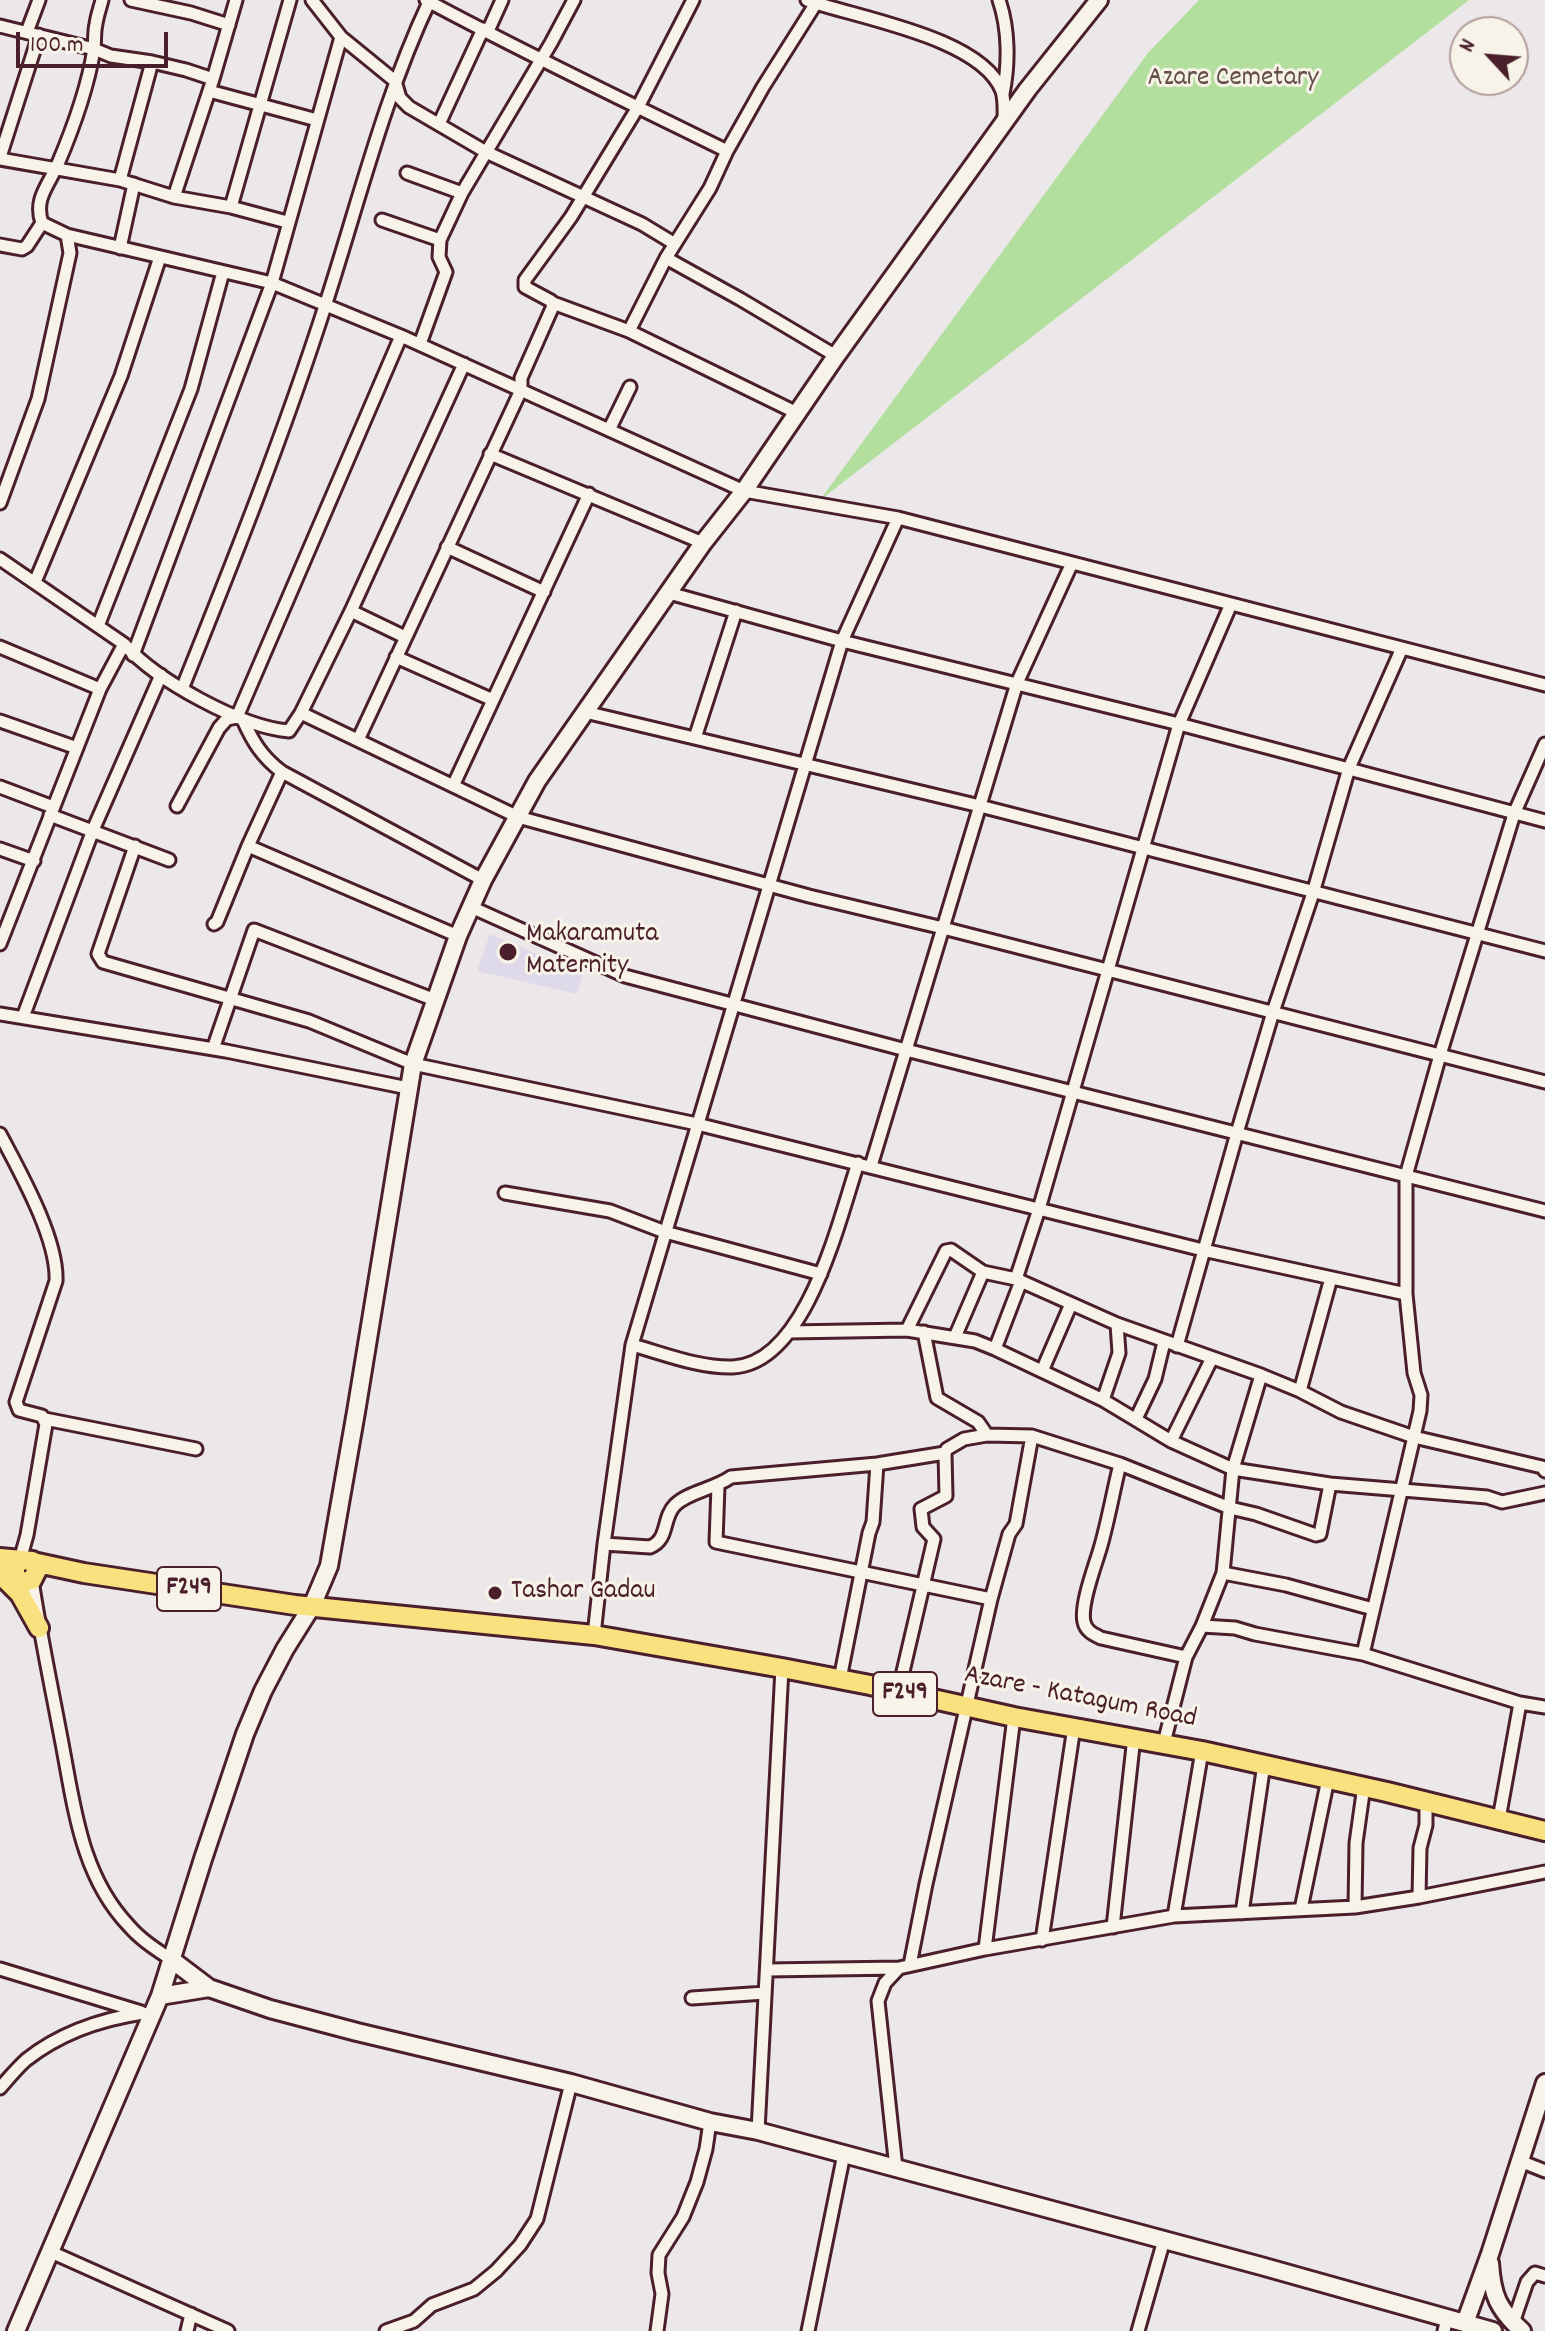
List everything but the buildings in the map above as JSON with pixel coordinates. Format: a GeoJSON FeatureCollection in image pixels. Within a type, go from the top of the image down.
{"type":"FeatureCollection","features":[{"type":"Feature","properties":{"kind":"main road","name":"Azare - Katagum Road"},"geometry":{"type":"LineString","coordinates":[[18,1568],[53,1578],[84,1573],[312,1606],[594,1635],[782,1668],[1014,1717],[1164,1743],[1364,1786],[1545,1831]]}},
{"type":"Feature","properties":{"kind":"main road"},"geometry":{"type":"LineString","coordinates":[[18,1568],[20,1594],[39,1628]]}},
{"type":"Feature","properties":{"kind":"main road","name":"Azare - Katagum Road"},"geometry":{"type":"LineString","coordinates":[[1496,1819],[1545,1838]]}},
{"type":"Feature","properties":{"kind":"street"},"geometry":{"type":"LineString","coordinates":[[39,0],[0,158],[120,180],[174,197],[231,207],[287,222]]}},
{"type":"Feature","properties":{"kind":"street"},"geometry":{"type":"LineString","coordinates":[[102,0],[95,25],[94,49],[79,107],[56,169],[44,187],[39,202],[38,213],[42,223],[67,235],[272,283],[420,344],[744,491],[898,518],[1545,685]]}},
{"type":"Feature","properties":{"kind":"street"},"geometry":{"type":"LineString","coordinates":[[131,0],[229,25]]}},
{"type":"Feature","properties":{"kind":"street"},"geometry":{"type":"LineString","coordinates":[[174,197],[236,0]]}},
{"type":"Feature","properties":{"kind":"street"},"geometry":{"type":"LineString","coordinates":[[231,207],[290,0]]}},
{"type":"Feature","properties":{"kind":"street"},"geometry":{"type":"LineString","coordinates":[[312,0],[341,37],[395,81],[400,98],[409,107],[486,152],[642,224],[675,244]]}},
{"type":"Feature","properties":{"kind":"street"},"geometry":{"type":"LineString","coordinates":[[439,124],[502,0]]}},
{"type":"Feature","properties":{"kind":"street"},"geometry":{"type":"LineString","coordinates":[[420,344],[446,272],[439,257],[440,240],[462,193],[574,0]]}},
{"type":"Feature","properties":{"kind":"street"},"geometry":{"type":"LineString","coordinates":[[693,0],[638,107],[583,198],[524,284],[553,303],[629,331],[797,413]]}},
{"type":"Feature","properties":{"kind":"street"},"geometry":{"type":"LineString","coordinates":[[999,0],[1005,24],[1008,69],[1003,94],[1004,122]]}},
{"type":"Feature","properties":{"kind":"street"},"geometry":{"type":"LineString","coordinates":[[16,2331],[147,2015],[160,1996],[245,1734],[273,1671],[312,1606],[329,1566],[413,1064],[458,936],[483,880],[537,781],[703,543],[744,491],[836,356],[1028,89],[1099,0]]}},
{"type":"Feature","properties":{"kind":"street"},"geometry":{"type":"LineString","coordinates":[[182,689],[249,519],[326,304],[395,81],[428,1],[727,151]]}},
{"type":"Feature","properties":{"kind":"street"},"geometry":{"type":"LineString","coordinates":[[629,331],[666,258],[710,188],[727,151],[814,1],[900,26],[945,45],[984,66],[1003,94]]}},
{"type":"Feature","properties":{"kind":"street"},"geometry":{"type":"LineString","coordinates":[[0,26],[111,56],[152,62],[260,105],[317,120]]}},
{"type":"Feature","properties":{"kind":"street"},"geometry":{"type":"LineString","coordinates":[[133,655],[272,283],[341,37]]}},
{"type":"Feature","properties":{"kind":"street"},"geometry":{"type":"LineString","coordinates":[[120,180],[152,62]]}},
{"type":"Feature","properties":{"kind":"street"},"geometry":{"type":"LineString","coordinates":[[407,173],[462,193]]}},
{"type":"Feature","properties":{"kind":"street"},"geometry":{"type":"LineString","coordinates":[[120,248],[134,184]]}},
{"type":"Feature","properties":{"kind":"street"},"geometry":{"type":"LineString","coordinates":[[382,220],[440,240]]}},
{"type":"Feature","properties":{"kind":"street"},"geometry":{"type":"LineString","coordinates":[[0,245],[22,249],[42,223]]}},
{"type":"Feature","properties":{"kind":"street"},"geometry":{"type":"LineString","coordinates":[[0,503],[38,399],[70,253],[67,235]]}},
{"type":"Feature","properties":{"kind":"street"},"geometry":{"type":"LineString","coordinates":[[35,582],[121,376],[160,257]]}},
{"type":"Feature","properties":{"kind":"street"},"geometry":{"type":"LineString","coordinates":[[666,258],[836,356]]}},
{"type":"Feature","properties":{"kind":"street"},"geometry":{"type":"LineString","coordinates":[[98,626],[191,389],[223,272]]}},
{"type":"Feature","properties":{"kind":"street"},"geometry":{"type":"LineString","coordinates":[[358,740],[521,390],[521,378],[553,303]]}},
{"type":"Feature","properties":{"kind":"street"},"geometry":{"type":"LineString","coordinates":[[240,719],[401,336]]}},
{"type":"Feature","properties":{"kind":"street"},"geometry":{"type":"LineString","coordinates":[[0,559],[124,644],[133,655],[182,689],[240,719],[287,732],[301,713],[351,611],[464,364]]}},
{"type":"Feature","properties":{"kind":"street"},"geometry":{"type":"LineString","coordinates":[[609,430],[630,387]]}},
{"type":"Feature","properties":{"kind":"street"},"geometry":{"type":"LineString","coordinates":[[490,454],[703,543]]}},
{"type":"Feature","properties":{"kind":"street"},"geometry":{"type":"LineString","coordinates":[[453,786],[589,494]]}},
{"type":"Feature","properties":{"kind":"street"},"geometry":{"type":"LineString","coordinates":[[594,1635],[632,1345],[842,641],[898,518]]}},
{"type":"Feature","properties":{"kind":"street"},"geometry":{"type":"LineString","coordinates":[[447,547],[544,592]]}},
{"type":"Feature","properties":{"kind":"street"},"geometry":{"type":"LineString","coordinates":[[871,1166],[1017,683],[1072,563]]}},
{"type":"Feature","properties":{"kind":"street"},"geometry":{"type":"LineString","coordinates":[[669,593],[842,641],[1179,724],[1545,821]]}},
{"type":"Feature","properties":{"kind":"street"},"geometry":{"type":"LineString","coordinates":[[995,1349],[1039,1209],[1179,724],[1231,604]]}},
{"type":"Feature","properties":{"kind":"street"},"geometry":{"type":"LineString","coordinates":[[351,611],[405,637]]}},
{"type":"Feature","properties":{"kind":"street"},"geometry":{"type":"LineString","coordinates":[[695,738],[736,611]]}},
{"type":"Feature","properties":{"kind":"street"},"geometry":{"type":"LineString","coordinates":[[0,944],[100,689],[124,644]]}},
{"type":"Feature","properties":{"kind":"street"},"geometry":{"type":"LineString","coordinates":[[0,647],[100,689]]}},
{"type":"Feature","properties":{"kind":"street"},"geometry":{"type":"LineString","coordinates":[[1177,1346],[1273,1012],[1313,893],[1349,768],[1402,648]]}},
{"type":"Feature","properties":{"kind":"street"},"geometry":{"type":"LineString","coordinates":[[396,657],[493,700]]}},
{"type":"Feature","properties":{"kind":"street"},"geometry":{"type":"LineString","coordinates":[[23,1017],[93,830],[161,675]]}},
{"type":"Feature","properties":{"kind":"street"},"geometry":{"type":"LineString","coordinates":[[585,712],[980,806],[1545,951]]}},
{"type":"Feature","properties":{"kind":"street"},"geometry":{"type":"LineString","coordinates":[[301,713],[518,817],[769,885],[1545,1082]]}},
{"type":"Feature","properties":{"kind":"street"},"geometry":{"type":"LineString","coordinates":[[177,806],[219,728],[227,719],[240,719]]}},
{"type":"Feature","properties":{"kind":"street"},"geometry":{"type":"LineString","coordinates":[[240,719],[253,744],[282,772],[483,880]]}},
{"type":"Feature","properties":{"kind":"street"},"geometry":{"type":"LineString","coordinates":[[0,721],[77,748]]}},
{"type":"Feature","properties":{"kind":"street"},"geometry":{"type":"LineString","coordinates":[[1363,1654],[1420,1411],[1421,1395],[1414,1373],[1406,1294],[1406,1176],[1514,814],[1545,744]]}},
{"type":"Feature","properties":{"kind":"street"},"geometry":{"type":"LineString","coordinates":[[214,924],[282,772]]}},
{"type":"Feature","properties":{"kind":"street"},"geometry":{"type":"LineString","coordinates":[[0,787],[93,830],[169,860]]}},
{"type":"Feature","properties":{"kind":"street"},"geometry":{"type":"LineString","coordinates":[[135,846],[98,954],[103,962],[309,1021],[413,1064],[697,1124],[1203,1250],[1406,1294]]}},
{"type":"Feature","properties":{"kind":"street"},"geometry":{"type":"LineString","coordinates":[[248,846],[458,936]]}},
{"type":"Feature","properties":{"kind":"street"},"geometry":{"type":"LineString","coordinates":[[0,849],[34,861]]}},
{"type":"Feature","properties":{"kind":"street"},"geometry":{"type":"LineString","coordinates":[[471,907],[625,976],[1545,1211]]}},
{"type":"Feature","properties":{"kind":"street"},"geometry":{"type":"LineString","coordinates":[[213,1049],[254,930],[435,1000]]}},
{"type":"Feature","properties":{"kind":"street"},"geometry":{"type":"LineString","coordinates":[[0,1014],[213,1049],[408,1088]]}},
{"type":"Feature","properties":{"kind":"street"},"geometry":{"type":"LineString","coordinates":[[0,1134],[44,1227],[56,1266],[56,1281],[16,1402],[19,1410],[45,1419],[196,1449]]}},
{"type":"Feature","properties":{"kind":"street"},"geometry":{"type":"LineString","coordinates":[[632,1345],[707,1366],[737,1367],[761,1358],[798,1321],[821,1274],[858,1163]]}},
{"type":"Feature","properties":{"kind":"street"},"geometry":{"type":"LineString","coordinates":[[505,1193],[610,1211],[665,1232],[821,1274]]}},
{"type":"Feature","properties":{"kind":"street"},"geometry":{"type":"LineString","coordinates":[[907,1330],[946,1251],[951,1250],[983,1272],[1018,1280],[1117,1324],[1261,1375],[1341,1412],[1414,1437],[1542,1467],[1545,1471]]}},
{"type":"Feature","properties":{"kind":"street"},"geometry":{"type":"LineString","coordinates":[[955,1337],[983,1272]]}},
{"type":"Feature","properties":{"kind":"street"},"geometry":{"type":"LineString","coordinates":[[1300,1391],[1331,1278]]}},
{"type":"Feature","properties":{"kind":"street"},"geometry":{"type":"LineString","coordinates":[[1042,1371],[1071,1304]]}},
{"type":"Feature","properties":{"kind":"street"},"geometry":{"type":"LineString","coordinates":[[1103,1400],[1119,1353],[1117,1324]]}},
{"type":"Feature","properties":{"kind":"street"},"geometry":{"type":"LineString","coordinates":[[789,1332],[907,1330],[955,1337],[995,1349],[1103,1400],[1171,1441],[1233,1469],[1330,1484],[1487,1497],[1502,1502],[1545,1493]]}},
{"type":"Feature","properties":{"kind":"street"},"geometry":{"type":"LineString","coordinates":[[924,1332],[937,1398],[978,1422],[987,1435]]}},
{"type":"Feature","properties":{"kind":"street"},"geometry":{"type":"LineString","coordinates":[[1136,1419],[1155,1379],[1164,1342]]}},
{"type":"Feature","properties":{"kind":"street"},"geometry":{"type":"LineString","coordinates":[[1171,1441],[1212,1358]]}},
{"type":"Feature","properties":{"kind":"street"},"geometry":{"type":"LineString","coordinates":[[1164,1743],[1186,1657],[1223,1573],[1233,1469],[1261,1375]]}},
{"type":"Feature","properties":{"kind":"street"},"geometry":{"type":"LineString","coordinates":[[45,1419],[27,1535],[18,1568],[39,1628],[74,1810],[87,1857],[105,1894],[139,1937],[209,1988],[270,2009],[357,2032],[571,2083],[710,2122],[758,2131],[1164,2240],[1446,2325],[1465,2323],[1493,2331]]}},
{"type":"Feature","properties":{"kind":"street"},"geometry":{"type":"LineString","coordinates":[[898,1693],[934,1539],[923,1527],[921,1509],[946,1496],[945,1453],[964,1439],[987,1435],[1032,1436],[1120,1464],[1230,1508],[1319,1535],[1330,1484]]}},
{"type":"Feature","properties":{"kind":"street"},"geometry":{"type":"LineString","coordinates":[[885,1983],[905,1966],[991,1599],[1009,1534],[1016,1524],[1032,1436]]}},
{"type":"Feature","properties":{"kind":"street"},"geometry":{"type":"LineString","coordinates":[[604,1544],[656,1545],[676,1504],[731,1477],[877,1464],[945,1453]]}},
{"type":"Feature","properties":{"kind":"street"},"geometry":{"type":"LineString","coordinates":[[840,1679],[873,1522],[877,1464]]}},
{"type":"Feature","properties":{"kind":"street"},"geometry":{"type":"LineString","coordinates":[[1120,1464],[1100,1550],[1093,1566],[1084,1624],[1090,1633],[1101,1638],[1186,1657]]}},
{"type":"Feature","properties":{"kind":"street"},"geometry":{"type":"LineString","coordinates":[[718,1486],[716,1542],[991,1599]]}},
{"type":"Feature","properties":{"kind":"street"},"geometry":{"type":"LineString","coordinates":[[1223,1573],[1286,1585],[1373,1609]]}},
{"type":"Feature","properties":{"kind":"street"},"geometry":{"type":"LineString","coordinates":[[1202,1626],[1235,1628],[1363,1654],[1520,1703],[1545,1707]]}},
{"type":"Feature","properties":{"kind":"street"},"geometry":{"type":"LineString","coordinates":[[758,2131],[782,1668]]}},
{"type":"Feature","properties":{"kind":"street"},"geometry":{"type":"LineString","coordinates":[[1496,1819],[1520,1703]]}},
{"type":"Feature","properties":{"kind":"street"},"geometry":{"type":"LineString","coordinates":[[985,1949],[1014,1717]]}},
{"type":"Feature","properties":{"kind":"street"},"geometry":{"type":"LineString","coordinates":[[1042,1940],[1074,1727]]}},
{"type":"Feature","properties":{"kind":"street"},"geometry":{"type":"LineString","coordinates":[[1113,1927],[1134,1737]]}},
{"type":"Feature","properties":{"kind":"street"},"geometry":{"type":"LineString","coordinates":[[1174,1916],[1202,1751]]}},
{"type":"Feature","properties":{"kind":"street"},"geometry":{"type":"LineString","coordinates":[[1242,1913],[1264,1764]]}},
{"type":"Feature","properties":{"kind":"street"},"geometry":{"type":"LineString","coordinates":[[1301,1909],[1328,1779]]}},
{"type":"Feature","properties":{"kind":"street"},"geometry":{"type":"LineString","coordinates":[[1355,1907],[1356,1843],[1364,1786]]}},
{"type":"Feature","properties":{"kind":"street"},"geometry":{"type":"LineString","coordinates":[[1419,1897],[1420,1848],[1426,1825],[1426,1802]]}},
{"type":"Feature","properties":{"kind":"street"},"geometry":{"type":"LineString","coordinates":[[767,1970],[884,1969],[1174,1916],[1355,1907],[1545,1872]]}},
{"type":"Feature","properties":{"kind":"street"},"geometry":{"type":"LineString","coordinates":[[0,1969],[147,2015]]}},
{"type":"Feature","properties":{"kind":"street"},"geometry":{"type":"LineString","coordinates":[[884,1969],[885,1983],[878,2001],[896,2168]]}},
{"type":"Feature","properties":{"kind":"street"},"geometry":{"type":"LineString","coordinates":[[160,1996],[209,1988]]}},
{"type":"Feature","properties":{"kind":"street"},"geometry":{"type":"LineString","coordinates":[[692,1998],[765,1993]]}},
{"type":"Feature","properties":{"kind":"street"},"geometry":{"type":"LineString","coordinates":[[0,2088],[25,2061],[57,2040],[108,2020],[147,2015]]}},
{"type":"Feature","properties":{"kind":"street"},"geometry":{"type":"LineString","coordinates":[[386,2331],[414,2321],[432,2305],[474,2289],[520,2245],[537,2219],[571,2083]]}},
{"type":"Feature","properties":{"kind":"street"},"geometry":{"type":"LineString","coordinates":[[1465,2323],[1544,2090]]}},
{"type":"Feature","properties":{"kind":"street"},"geometry":{"type":"LineString","coordinates":[[657,2331],[662,2294],[659,2255],[683,2217],[697,2182],[710,2122]]}},
{"type":"Feature","properties":{"kind":"street"},"geometry":{"type":"LineString","coordinates":[[808,2331],[844,2154]]}},
{"type":"Feature","properties":{"kind":"street"},"geometry":{"type":"LineString","coordinates":[[1520,2161],[1545,2171]]}},
{"type":"Feature","properties":{"kind":"street"},"geometry":{"type":"LineString","coordinates":[[1138,2331],[1164,2240]]}},
{"type":"Feature","properties":{"kind":"street"},"geometry":{"type":"LineString","coordinates":[[51,2252],[228,2331]]}},
{"type":"Feature","properties":{"kind":"street"},"geometry":{"type":"LineString","coordinates":[[1490,2254],[1492,2286],[1497,2301],[1518,2327]]}},
{"type":"Feature","properties":{"kind":"street"},"geometry":{"type":"LineString","coordinates":[[1518,2327],[1527,2282],[1535,2273],[1545,2276]]}},
{"type":"Feature","properties":{"kind":"street"},"geometry":{"type":"LineString","coordinates":[[187,2331],[191,2314]]}},
{"type":"Feature","properties":{"kind":"shaded area","name":"Makaramuta Maternity"},"geometry":{"type":"Polygon","coordinates":[[[490,934],[583,974],[577,994],[477,971],[490,934]]]}},
{"type":"Feature","properties":{"kind":"green space","name":"Azare Cemetary"},"geometry":{"type":"Polygon","coordinates":[[[1199,0],[1469,0],[820,500],[1148,53],[1199,0]]]}},
{"type":"Feature","properties":{"kind":"place","name":"Makaramuta Maternity"},"geometry":{"type":"Point","coordinates":[508,952]}},
{"type":"Feature","properties":{"kind":"place","name":"Tashar Gadau"},"geometry":{"type":"Point","coordinates":[495,1593]}}]}
